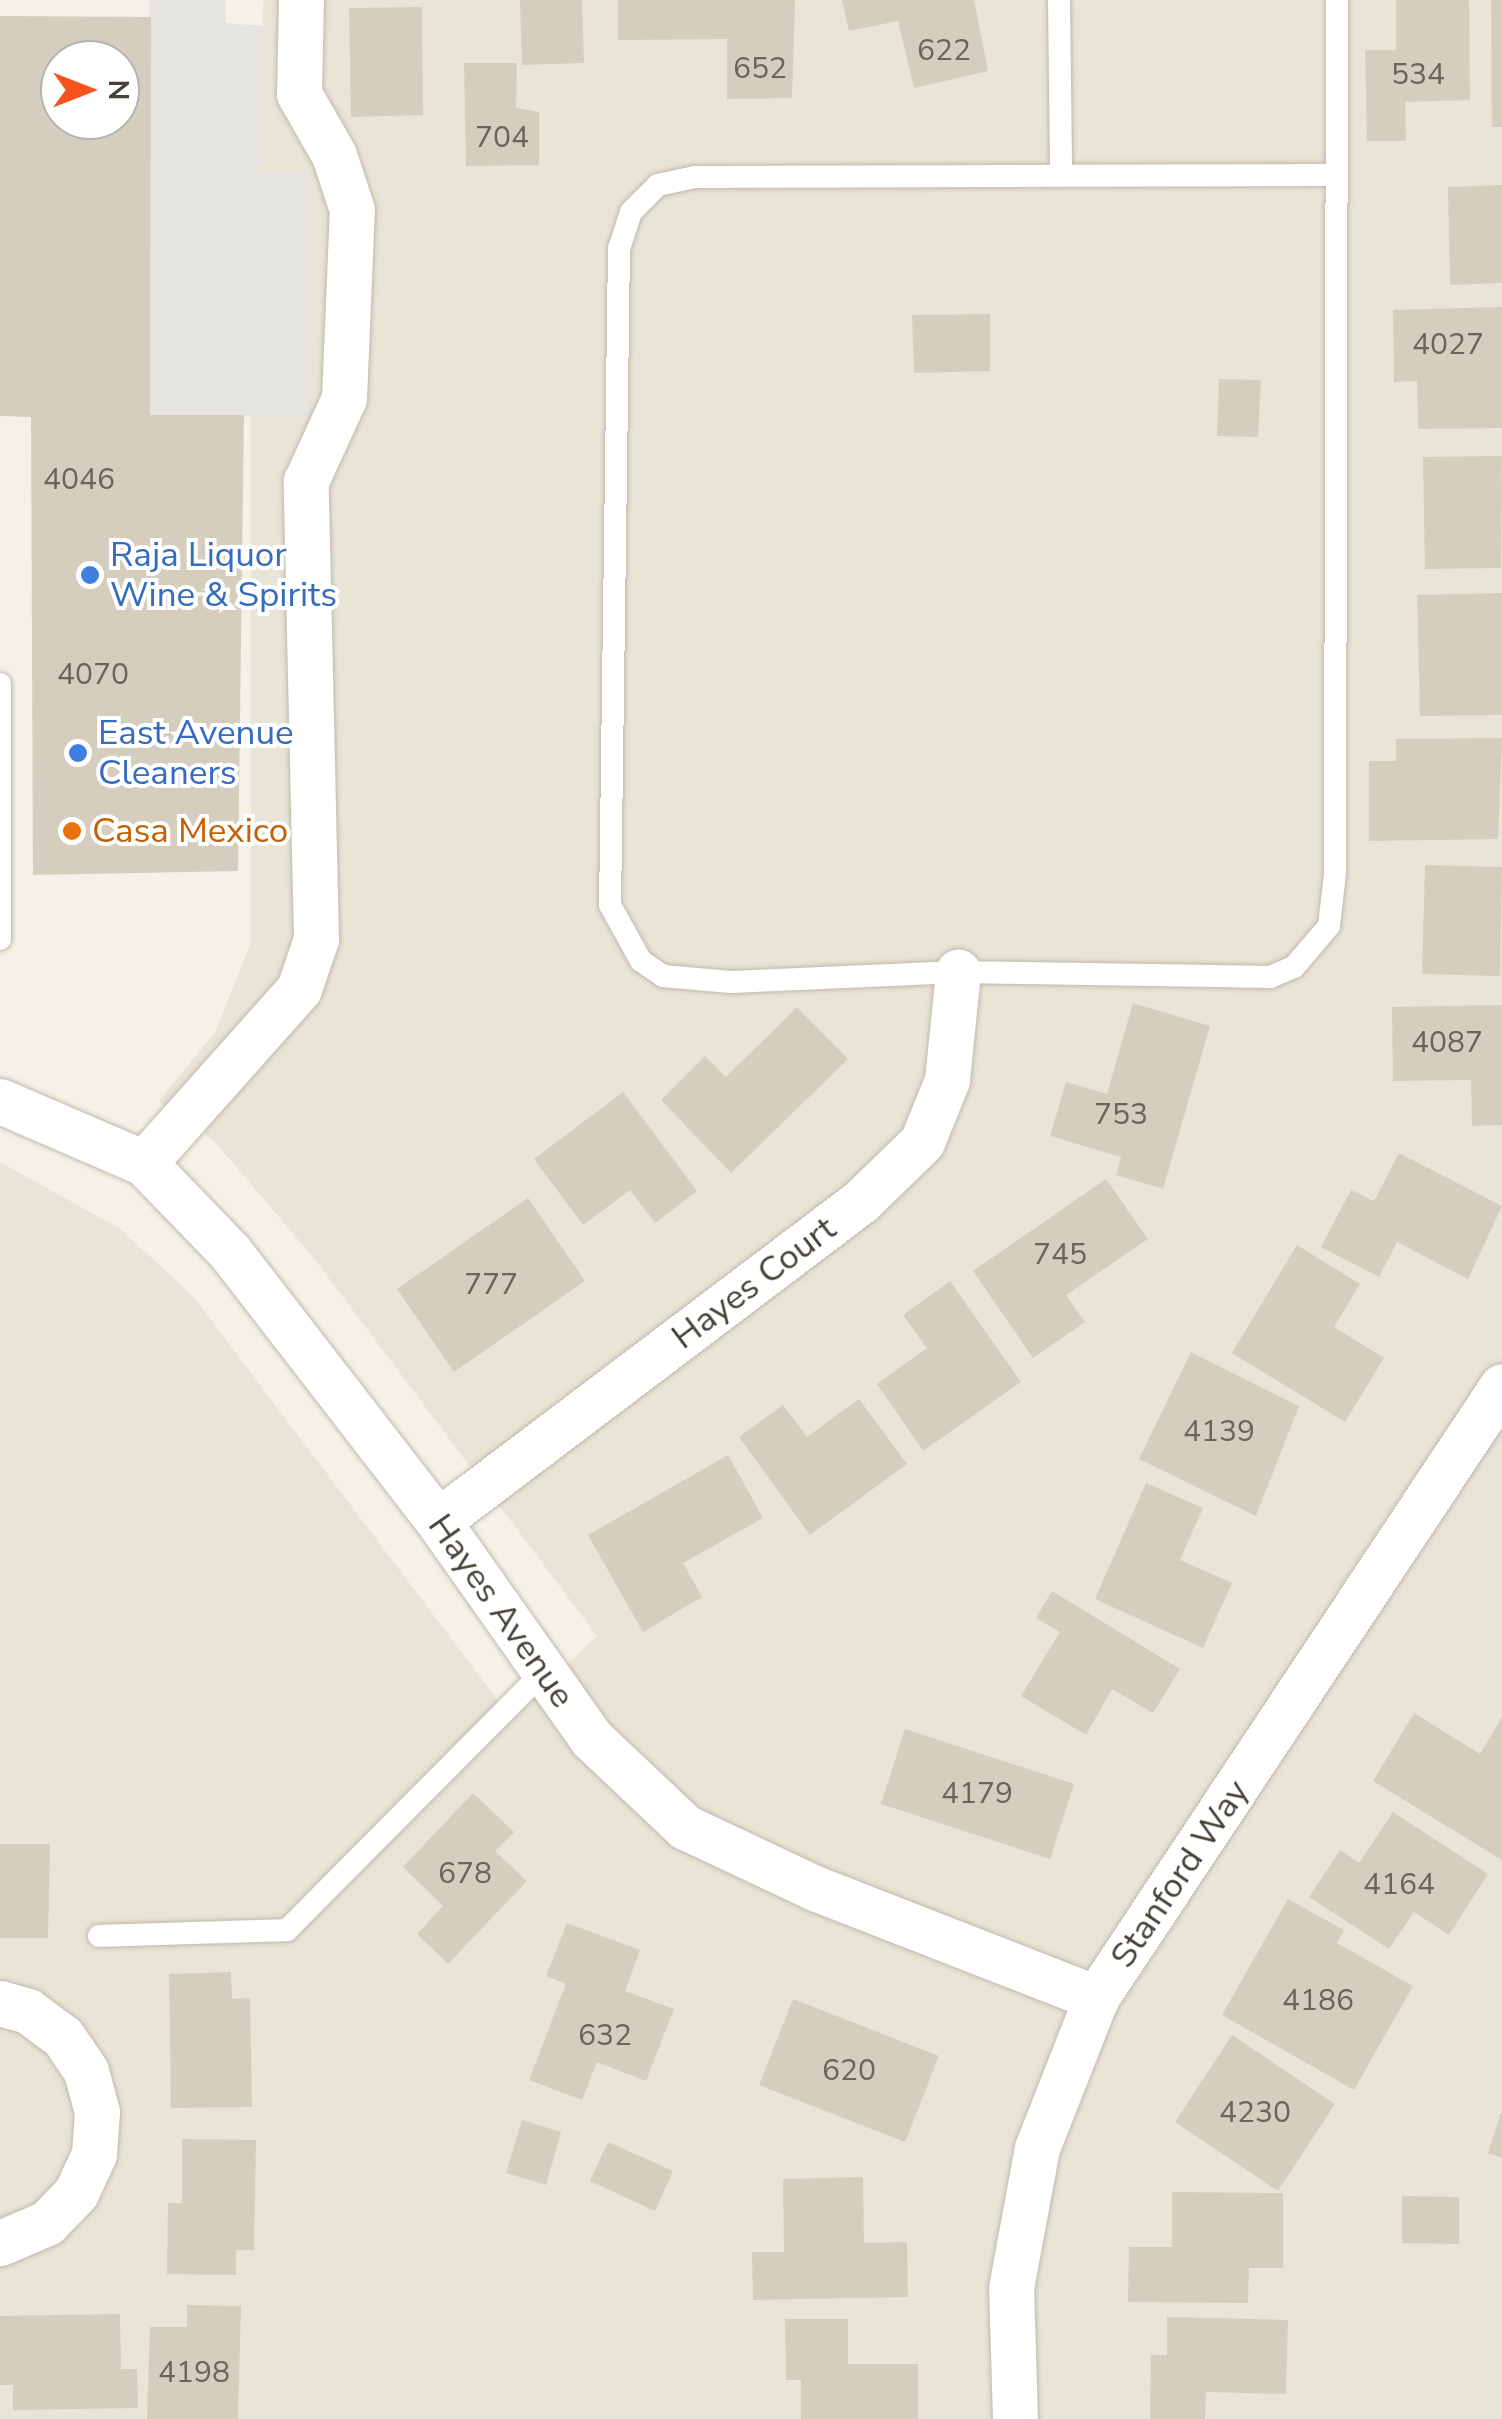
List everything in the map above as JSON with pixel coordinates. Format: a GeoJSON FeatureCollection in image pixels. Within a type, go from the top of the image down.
{"type":"FeatureCollection","features":[{"type":"Feature","properties":{"kind":"street"},"geometry":{"type":"LineString","coordinates":[[144,1163],[299,990],[316,939],[306,481],[344,398],[352,210],[334,155],[299,94],[302,0]]}},
{"type":"Feature","properties":{"kind":"street","name":"Hayes Court"},"geometry":{"type":"LineString","coordinates":[[438,1521],[860,1202],[922,1142],[947,1080],[958,972]]}},
{"type":"Feature","properties":{"kind":"street","name":"Hayes Avenue"},"geometry":{"type":"LineString","coordinates":[[0,1101],[144,1163],[230,1252],[438,1521],[592,1739],[685,1827],[817,1889],[1096,1998]]}},
{"type":"Feature","properties":{"kind":"street","name":"Stanford Way"},"geometry":{"type":"LineString","coordinates":[[1015,2419],[1011,2288],[1037,2148],[1096,1998],[1502,1386]]}},
{"type":"Feature","properties":{"kind":"street"},"geometry":{"type":"LineString","coordinates":[[0,2004],[28,2012],[63,2037],[86,2071],[97,2112],[94,2154],[76,2192],[47,2223],[0,2243]]}},
{"type":"Feature","properties":{"kind":"lane"},"geometry":{"type":"LineString","coordinates":[[1060,0],[1061,171]]}},
{"type":"Feature","properties":{"kind":"lane"},"geometry":{"type":"LineString","coordinates":[[1336,174],[1061,171],[695,176],[658,184],[631,212],[619,248],[610,905],[623,937],[663,976],[731,982],[958,972],[1270,977],[1294,967],[1329,926],[1336,174],[1337,0]]}},
{"type":"Feature","properties":{"kind":"lane"},"geometry":{"type":"LineString","coordinates":[[0,684],[0,939]]}},
{"type":"Feature","properties":{"kind":"lane"},"geometry":{"type":"LineString","coordinates":[[100,1936],[287,1930],[544,1671]]}},
{"type":"Feature","properties":{"kind":"shaded area"},"geometry":{"type":"Polygon","coordinates":[[[149,0],[225,0],[226,23],[263,26],[261,172],[310,171],[311,416],[150,415],[149,0]]]}},
{"type":"Feature","properties":{"kind":"shaded area"},"geometry":{"type":"Polygon","coordinates":[[[263,0],[1502,0],[1502,2419],[0,2419],[0,1162],[119,1228],[194,1297],[511,1718],[597,1636],[313,1257],[215,1142],[159,1101],[215,1032],[251,942],[251,416],[310,416],[310,172],[261,173],[263,0]]]}},
{"type":"Feature","properties":{"kind":"building"},"geometry":{"type":"Polygon","coordinates":[[[520,0],[582,0],[584,63],[522,65],[520,0]]]}},
{"type":"Feature","properties":{"kind":"building"},"geometry":{"type":"Polygon","coordinates":[[[618,0],[795,0],[792,98],[727,99],[727,39],[618,40],[618,0]]]}},
{"type":"Feature","properties":{"kind":"building"},"geometry":{"type":"Polygon","coordinates":[[[842,0],[974,0],[988,71],[914,88],[898,21],[849,31],[842,0]]]}},
{"type":"Feature","properties":{"kind":"building"},"geometry":{"type":"Polygon","coordinates":[[[1396,0],[1469,0],[1470,100],[1405,102],[1406,141],[1367,141],[1365,50],[1396,50],[1396,0]]]}},
{"type":"Feature","properties":{"kind":"building"},"geometry":{"type":"Polygon","coordinates":[[[1491,0],[1502,0],[1502,127],[1492,127],[1491,0]]]}},
{"type":"Feature","properties":{"kind":"building"},"geometry":{"type":"Polygon","coordinates":[[[422,7],[423,115],[351,117],[349,8],[422,7]]]}},
{"type":"Feature","properties":{"kind":"building"},"geometry":{"type":"Polygon","coordinates":[[[0,16],[151,17],[150,415],[244,415],[238,871],[33,875],[31,417],[0,416],[0,16]]]}},
{"type":"Feature","properties":{"kind":"building"},"geometry":{"type":"Polygon","coordinates":[[[464,63],[517,63],[516,108],[539,112],[539,165],[466,166],[464,63]]]}},
{"type":"Feature","properties":{"kind":"building"},"geometry":{"type":"Polygon","coordinates":[[[1502,185],[1502,283],[1450,285],[1448,187],[1502,185]]]}},
{"type":"Feature","properties":{"kind":"building"},"geometry":{"type":"Polygon","coordinates":[[[1502,307],[1502,428],[1418,429],[1417,381],[1394,382],[1393,310],[1502,307]]]}},
{"type":"Feature","properties":{"kind":"building"},"geometry":{"type":"Polygon","coordinates":[[[990,314],[990,371],[914,373],[912,315],[990,314]]]}},
{"type":"Feature","properties":{"kind":"building"},"geometry":{"type":"Polygon","coordinates":[[[1219,379],[1261,380],[1258,437],[1217,436],[1219,379]]]}},
{"type":"Feature","properties":{"kind":"building"},"geometry":{"type":"Polygon","coordinates":[[[1502,456],[1501,568],[1425,569],[1423,457],[1502,456]]]}},
{"type":"Feature","properties":{"kind":"building"},"geometry":{"type":"Polygon","coordinates":[[[1502,593],[1502,715],[1420,716],[1417,595],[1502,593]]]}},
{"type":"Feature","properties":{"kind":"building"},"geometry":{"type":"Polygon","coordinates":[[[1502,738],[1498,839],[1369,841],[1369,761],[1396,761],[1396,739],[1502,738]]]}},
{"type":"Feature","properties":{"kind":"building"},"geometry":{"type":"Polygon","coordinates":[[[1425,865],[1502,867],[1500,976],[1422,974],[1425,865]]]}},
{"type":"Feature","properties":{"kind":"building"},"geometry":{"type":"Polygon","coordinates":[[[1133,1003],[1210,1026],[1163,1189],[1116,1175],[1121,1157],[1050,1136],[1066,1082],[1107,1094],[1133,1003]]]}},
{"type":"Feature","properties":{"kind":"building"},"geometry":{"type":"Polygon","coordinates":[[[1502,1005],[1502,1125],[1472,1126],[1471,1080],[1393,1081],[1392,1007],[1502,1005]]]}},
{"type":"Feature","properties":{"kind":"building"},"geometry":{"type":"Polygon","coordinates":[[[797,1007],[848,1059],[731,1173],[661,1100],[705,1056],[726,1077],[797,1007]]]}},
{"type":"Feature","properties":{"kind":"building"},"geometry":{"type":"Polygon","coordinates":[[[623,1092],[697,1191],[655,1223],[630,1190],[583,1225],[534,1159],[623,1092]]]}},
{"type":"Feature","properties":{"kind":"building"},"geometry":{"type":"Polygon","coordinates":[[[1399,1153],[1502,1206],[1468,1279],[1397,1242],[1379,1277],[1321,1247],[1351,1190],[1374,1201],[1399,1153]]]}},
{"type":"Feature","properties":{"kind":"building"},"geometry":{"type":"Polygon","coordinates":[[[1106,1179],[1148,1239],[1066,1295],[1085,1322],[1033,1358],[973,1271],[1106,1179]]]}},
{"type":"Feature","properties":{"kind":"building"},"geometry":{"type":"Polygon","coordinates":[[[528,1198],[585,1281],[454,1372],[397,1289],[528,1198]]]}},
{"type":"Feature","properties":{"kind":"building"},"geometry":{"type":"Polygon","coordinates":[[[1297,1245],[1360,1284],[1334,1327],[1384,1358],[1345,1422],[1232,1353],[1297,1245]]]}},
{"type":"Feature","properties":{"kind":"building"},"geometry":{"type":"Polygon","coordinates":[[[950,1281],[1021,1382],[923,1451],[877,1384],[927,1348],[903,1315],[950,1281]]]}},
{"type":"Feature","properties":{"kind":"building"},"geometry":{"type":"Polygon","coordinates":[[[1191,1352],[1299,1406],[1256,1516],[1139,1459],[1191,1352]]]}},
{"type":"Feature","properties":{"kind":"building"},"geometry":{"type":"Polygon","coordinates":[[[859,1399],[907,1464],[810,1535],[739,1437],[783,1405],[807,1437],[859,1399]]]}},
{"type":"Feature","properties":{"kind":"building"},"geometry":{"type":"Polygon","coordinates":[[[728,1455],[763,1518],[683,1563],[702,1597],[643,1632],[588,1535],[728,1455]]]}},
{"type":"Feature","properties":{"kind":"building"},"geometry":{"type":"Polygon","coordinates":[[[1146,1483],[1203,1508],[1180,1560],[1232,1583],[1203,1648],[1095,1599],[1146,1483]]]}},
{"type":"Feature","properties":{"kind":"building"},"geometry":{"type":"Polygon","coordinates":[[[1052,1591],[1180,1669],[1153,1713],[1112,1689],[1086,1735],[1021,1696],[1060,1632],[1036,1618],[1052,1591]]]}},
{"type":"Feature","properties":{"kind":"building"},"geometry":{"type":"Polygon","coordinates":[[[1414,1713],[1480,1754],[1502,1717],[1502,1860],[1373,1781],[1414,1713]]]}},
{"type":"Feature","properties":{"kind":"building"},"geometry":{"type":"Polygon","coordinates":[[[905,1729],[1074,1784],[1050,1859],[881,1804],[905,1729]]]}},
{"type":"Feature","properties":{"kind":"building"},"geometry":{"type":"Polygon","coordinates":[[[473,1793],[514,1832],[495,1851],[527,1881],[448,1964],[417,1934],[443,1906],[403,1867],[473,1793]]]}},
{"type":"Feature","properties":{"kind":"building"},"geometry":{"type":"Polygon","coordinates":[[[1393,1812],[1488,1874],[1449,1935],[1414,1912],[1389,1949],[1309,1897],[1340,1850],[1359,1863],[1393,1812]]]}},
{"type":"Feature","properties":{"kind":"building"},"geometry":{"type":"Polygon","coordinates":[[[0,1844],[50,1844],[48,1938],[0,1938],[0,1844]]]}},
{"type":"Feature","properties":{"kind":"building"},"geometry":{"type":"Polygon","coordinates":[[[1288,1899],[1344,1930],[1337,1943],[1413,1986],[1354,2090],[1222,2015],[1288,1899]]]}},
{"type":"Feature","properties":{"kind":"building"},"geometry":{"type":"Polygon","coordinates":[[[567,1923],[640,1950],[625,1991],[674,2009],[646,2081],[597,2062],[582,2100],[529,2080],[566,1984],[546,1976],[567,1923]]]}},
{"type":"Feature","properties":{"kind":"building"},"geometry":{"type":"Polygon","coordinates":[[[231,1972],[232,1999],[250,1998],[252,2107],[171,2108],[169,1974],[231,1972]]]}},
{"type":"Feature","properties":{"kind":"building"},"geometry":{"type":"Polygon","coordinates":[[[793,1999],[939,2056],[905,2142],[759,2085],[793,1999]]]}},
{"type":"Feature","properties":{"kind":"building"},"geometry":{"type":"Polygon","coordinates":[[[1232,2035],[1335,2104],[1278,2191],[1175,2122],[1232,2035]]]}},
{"type":"Feature","properties":{"kind":"building"},"geometry":{"type":"Polygon","coordinates":[[[1502,2113],[1502,2158],[1488,2153],[1502,2113]]]}},
{"type":"Feature","properties":{"kind":"building"},"geometry":{"type":"Polygon","coordinates":[[[522,2120],[561,2132],[546,2185],[506,2173],[522,2120]]]}},
{"type":"Feature","properties":{"kind":"building"},"geometry":{"type":"Polygon","coordinates":[[[182,2139],[256,2140],[254,2250],[236,2250],[236,2275],[167,2274],[168,2203],[182,2203],[182,2139]]]}},
{"type":"Feature","properties":{"kind":"building"},"geometry":{"type":"Polygon","coordinates":[[[608,2142],[673,2171],[655,2211],[590,2181],[608,2142]]]}},
{"type":"Feature","properties":{"kind":"building"},"geometry":{"type":"Polygon","coordinates":[[[863,2177],[864,2243],[907,2242],[908,2297],[753,2300],[752,2252],[784,2252],[783,2179],[863,2177]]]}},
{"type":"Feature","properties":{"kind":"building"},"geometry":{"type":"Polygon","coordinates":[[[1172,2192],[1283,2193],[1283,2268],[1249,2268],[1248,2303],[1128,2302],[1129,2247],[1172,2247],[1172,2192]]]}},
{"type":"Feature","properties":{"kind":"building"},"geometry":{"type":"Polygon","coordinates":[[[1402,2196],[1459,2197],[1459,2244],[1402,2243],[1402,2196]]]}},
{"type":"Feature","properties":{"kind":"building"},"geometry":{"type":"Polygon","coordinates":[[[187,2305],[241,2306],[238,2419],[147,2419],[150,2327],[187,2327],[187,2305]]]}},
{"type":"Feature","properties":{"kind":"building"},"geometry":{"type":"Polygon","coordinates":[[[120,2314],[121,2369],[137,2369],[138,2408],[13,2410],[13,2385],[0,2385],[0,2316],[120,2314]]]}},
{"type":"Feature","properties":{"kind":"building"},"geometry":{"type":"Polygon","coordinates":[[[1167,2317],[1288,2320],[1286,2394],[1206,2392],[1205,2419],[1150,2419],[1151,2355],[1167,2355],[1167,2317]]]}},
{"type":"Feature","properties":{"kind":"building"},"geometry":{"type":"Polygon","coordinates":[[[785,2319],[848,2319],[848,2364],[918,2364],[918,2419],[801,2419],[801,2380],[786,2380],[785,2319]]]}},
{"type":"Feature","properties":{"kind":"place","name":"Raja Liquor Wine & Spirits"},"geometry":{"type":"Point","coordinates":[90,575]}},
{"type":"Feature","properties":{"kind":"place","name":"East Avenue Cleaners"},"geometry":{"type":"Point","coordinates":[78,753]}},
{"type":"Feature","properties":{"kind":"place","name":"Casa Mexico"},"geometry":{"type":"Point","coordinates":[72,831]}}]}
